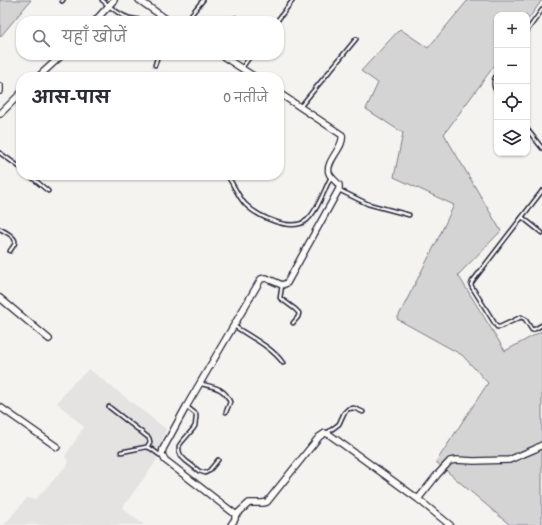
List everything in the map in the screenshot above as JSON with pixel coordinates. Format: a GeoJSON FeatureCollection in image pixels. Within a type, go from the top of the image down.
{"type":"FeatureCollection","features":[{"type":"Feature","properties":{"kind":"street"},"geometry":{"type":"LineString","coordinates":[[100,16],[114,0]]}},
{"type":"Feature","properties":{"kind":"street"},"geometry":{"type":"LineString","coordinates":[[139,0],[162,16]]}},
{"type":"Feature","properties":{"kind":"street"},"geometry":{"type":"LineString","coordinates":[[43,72],[57,60]]}},
{"type":"Feature","properties":{"kind":"street"},"geometry":{"type":"LineString","coordinates":[[229,60],[247,72]]}},
{"type":"Feature","properties":{"kind":"street"},"geometry":{"type":"LineString","coordinates":[[0,86],[0,91]]}},
{"type":"Feature","properties":{"kind":"street"},"geometry":{"type":"LineString","coordinates":[[236,515],[165,460],[162,454],[163,449],[186,407],[261,279],[266,278],[282,285],[286,283],[339,189],[339,186],[328,171],[329,166],[343,141],[343,136],[284,96]]}},
{"type":"Feature","properties":{"kind":"street"},"geometry":{"type":"LineString","coordinates":[[0,114],[16,98]]}},
{"type":"Feature","properties":{"kind":"street"},"geometry":{"type":"LineString","coordinates":[[0,298],[49,339]]}},
{"type":"Feature","properties":{"kind":"street"},"geometry":{"type":"LineString","coordinates":[[0,407],[57,447]]}},
{"type":"Feature","properties":{"kind":"street"},"geometry":{"type":"LineString","coordinates":[[231,525],[236,515],[249,503],[267,502],[319,437],[327,433],[418,499],[450,525]]}},
{"type":"Feature","properties":{"kind":"street"},"geometry":{"type":"LineString","coordinates":[[418,499],[450,461],[509,460],[542,445]]}},
{"type":"Feature","properties":{"kind":"lane"},"geometry":{"type":"LineString","coordinates":[[102,0],[123,16]]}},
{"type":"Feature","properties":{"kind":"lane"},"geometry":{"type":"LineString","coordinates":[[190,16],[204,0]]}},
{"type":"Feature","properties":{"kind":"lane"},"geometry":{"type":"LineString","coordinates":[[281,16],[293,0]]}},
{"type":"Feature","properties":{"kind":"lane"},"geometry":{"type":"LineString","coordinates":[[530,27],[542,10]]}},
{"type":"Feature","properties":{"kind":"lane"},"geometry":{"type":"LineString","coordinates":[[300,107],[356,39]]}},
{"type":"Feature","properties":{"kind":"lane"},"geometry":{"type":"LineString","coordinates":[[155,66],[157,60]]}},
{"type":"Feature","properties":{"kind":"lane"},"geometry":{"type":"LineString","coordinates":[[241,68],[247,60]]}},
{"type":"Feature","properties":{"kind":"lane"},"geometry":{"type":"LineString","coordinates":[[530,133],[542,148]]}},
{"type":"Feature","properties":{"kind":"lane"},"geometry":{"type":"LineString","coordinates":[[0,153],[16,164]]}},
{"type":"Feature","properties":{"kind":"lane"},"geometry":{"type":"LineString","coordinates":[[230,180],[243,201],[252,209],[264,217],[279,223],[296,224],[304,222],[315,210],[331,177]]}},
{"type":"Feature","properties":{"kind":"lane"},"geometry":{"type":"LineString","coordinates":[[35,180],[48,191]]}},
{"type":"Feature","properties":{"kind":"lane"},"geometry":{"type":"LineString","coordinates":[[339,189],[368,204],[409,215]]}},
{"type":"Feature","properties":{"kind":"lane"},"geometry":{"type":"LineString","coordinates":[[542,191],[472,282],[471,286],[497,327],[521,317],[525,319],[532,330],[542,325]]}},
{"type":"Feature","properties":{"kind":"lane"},"geometry":{"type":"LineString","coordinates":[[522,217],[542,233]]}},
{"type":"Feature","properties":{"kind":"lane"},"geometry":{"type":"LineString","coordinates":[[0,229],[5,231],[15,240],[15,243],[10,251]]}},
{"type":"Feature","properties":{"kind":"lane"},"geometry":{"type":"LineString","coordinates":[[282,285],[280,298],[299,313],[294,323]]}},
{"type":"Feature","properties":{"kind":"lane"},"geometry":{"type":"LineString","coordinates":[[233,326],[273,352],[283,363]]}},
{"type":"Feature","properties":{"kind":"lane"},"geometry":{"type":"LineString","coordinates":[[200,383],[224,391],[230,402],[226,412]]}},
{"type":"Feature","properties":{"kind":"lane"},"geometry":{"type":"LineString","coordinates":[[109,407],[149,438],[150,442],[148,447]]}},
{"type":"Feature","properties":{"kind":"lane"},"geometry":{"type":"LineString","coordinates":[[186,407],[196,414],[196,418],[195,426],[183,439],[179,446],[181,456],[199,471],[205,473],[209,472],[218,460]]}},
{"type":"Feature","properties":{"kind":"lane"},"geometry":{"type":"LineString","coordinates":[[327,433],[339,424],[344,413],[348,409],[354,408],[363,412]]}},
{"type":"Feature","properties":{"kind":"lane"},"geometry":{"type":"LineString","coordinates":[[121,452],[148,447],[163,457]]}},
{"type":"Feature","properties":{"kind":"shaded area"},"geometry":{"type":"Polygon","coordinates":[[[0,0],[31,0],[16,16],[0,37],[0,0]]]}},
{"type":"Feature","properties":{"kind":"shaded area"},"geometry":{"type":"Polygon","coordinates":[[[468,0],[542,0],[530,17],[530,12],[494,12],[494,66],[444,134],[501,231],[458,275],[505,351],[542,331],[542,525],[510,525],[436,462],[488,383],[462,355],[397,319],[454,205],[394,177],[403,133],[366,109],[378,83],[361,71],[400,29],[428,48],[468,0]]]}},
{"type":"Feature","properties":{"kind":"shaded area"},"geometry":{"type":"Polygon","coordinates":[[[89,369],[166,429],[155,463],[122,508],[144,525],[4,525],[27,498],[35,500],[69,463],[65,456],[84,427],[57,403],[72,384],[89,369]]]}}]}
